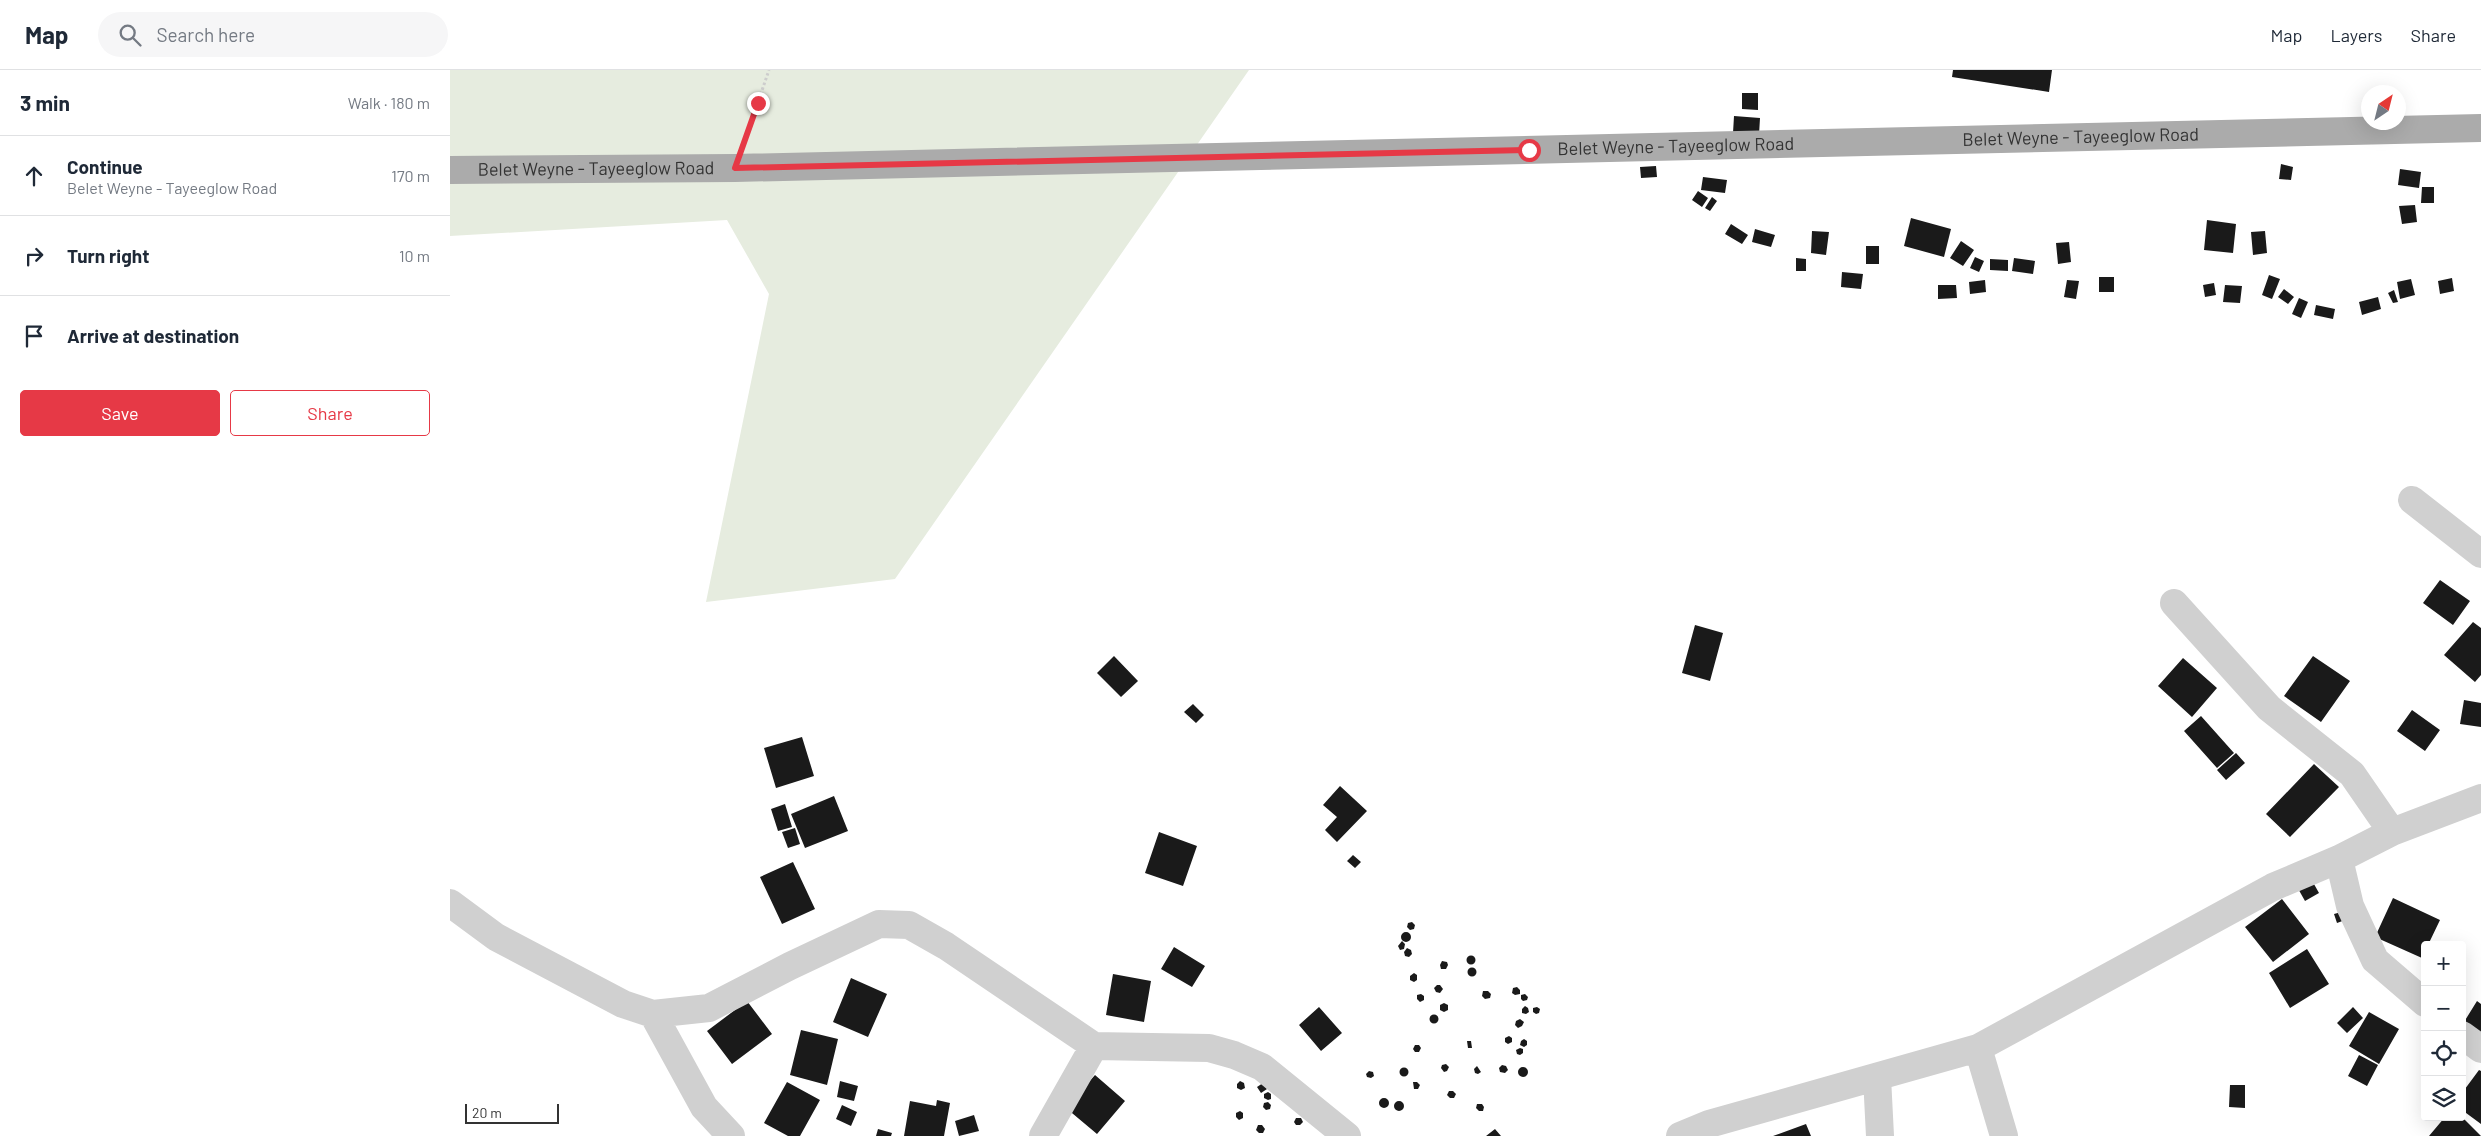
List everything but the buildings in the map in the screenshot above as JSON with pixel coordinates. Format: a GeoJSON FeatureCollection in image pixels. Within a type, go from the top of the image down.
{"type":"FeatureCollection","features":[{"type":"Feature","properties":{"kind":"main road","name":"Belet Weyne - Tayeeglow Road"},"geometry":{"type":"LineString","coordinates":[[450,170],[735,168],[2481,128]]}},
{"type":"Feature","properties":{"kind":"street"},"geometry":{"type":"LineString","coordinates":[[2412,500],[2481,554]]}},
{"type":"Feature","properties":{"kind":"street"},"geometry":{"type":"LineString","coordinates":[[2174,603],[2269,708],[2352,774],[2392,832]]}},
{"type":"Feature","properties":{"kind":"street"},"geometry":{"type":"LineString","coordinates":[[1680,1136],[1709,1124],[1978,1048],[2273,887],[2339,859],[2392,832],[2481,798]]}},
{"type":"Feature","properties":{"kind":"street"},"geometry":{"type":"LineString","coordinates":[[2339,859],[2350,906],[2375,960],[2421,1000]]}},
{"type":"Feature","properties":{"kind":"street"},"geometry":{"type":"LineString","coordinates":[[450,904],[496,937],[623,1004],[653,1014],[709,1008],[790,966],[879,924],[909,925],[946,946],[1094,1046],[1209,1048],[1234,1055],[1262,1067],[1347,1136]]}},
{"type":"Feature","properties":{"kind":"street"},"geometry":{"type":"LineString","coordinates":[[653,1014],[704,1107],[731,1136]]}},
{"type":"Feature","properties":{"kind":"street"},"geometry":{"type":"LineString","coordinates":[[2466,1038],[2481,1049]]}},
{"type":"Feature","properties":{"kind":"street"},"geometry":{"type":"LineString","coordinates":[[1043,1136],[1094,1046]]}},
{"type":"Feature","properties":{"kind":"street"},"geometry":{"type":"LineString","coordinates":[[1978,1048],[2004,1136]]}},
{"type":"Feature","properties":{"kind":"street"},"geometry":{"type":"LineString","coordinates":[[1877,1077],[1880,1136]]}},
{"type":"Feature","properties":{"kind":"path"},"geometry":{"type":"LineString","coordinates":[[735,168],[769,70]]}},
{"type":"Feature","properties":{"kind":"shaded area"},"geometry":{"type":"Polygon","coordinates":[[[450,70],[1249,70],[895,579],[706,602],[769,294],[727,220],[450,236],[450,70]]]}},
{"type":"Feature","properties":{"kind":"route"},"geometry":{"type":"LineString","coordinates":[[758,103],[735,168],[1529,150]]}}]}
